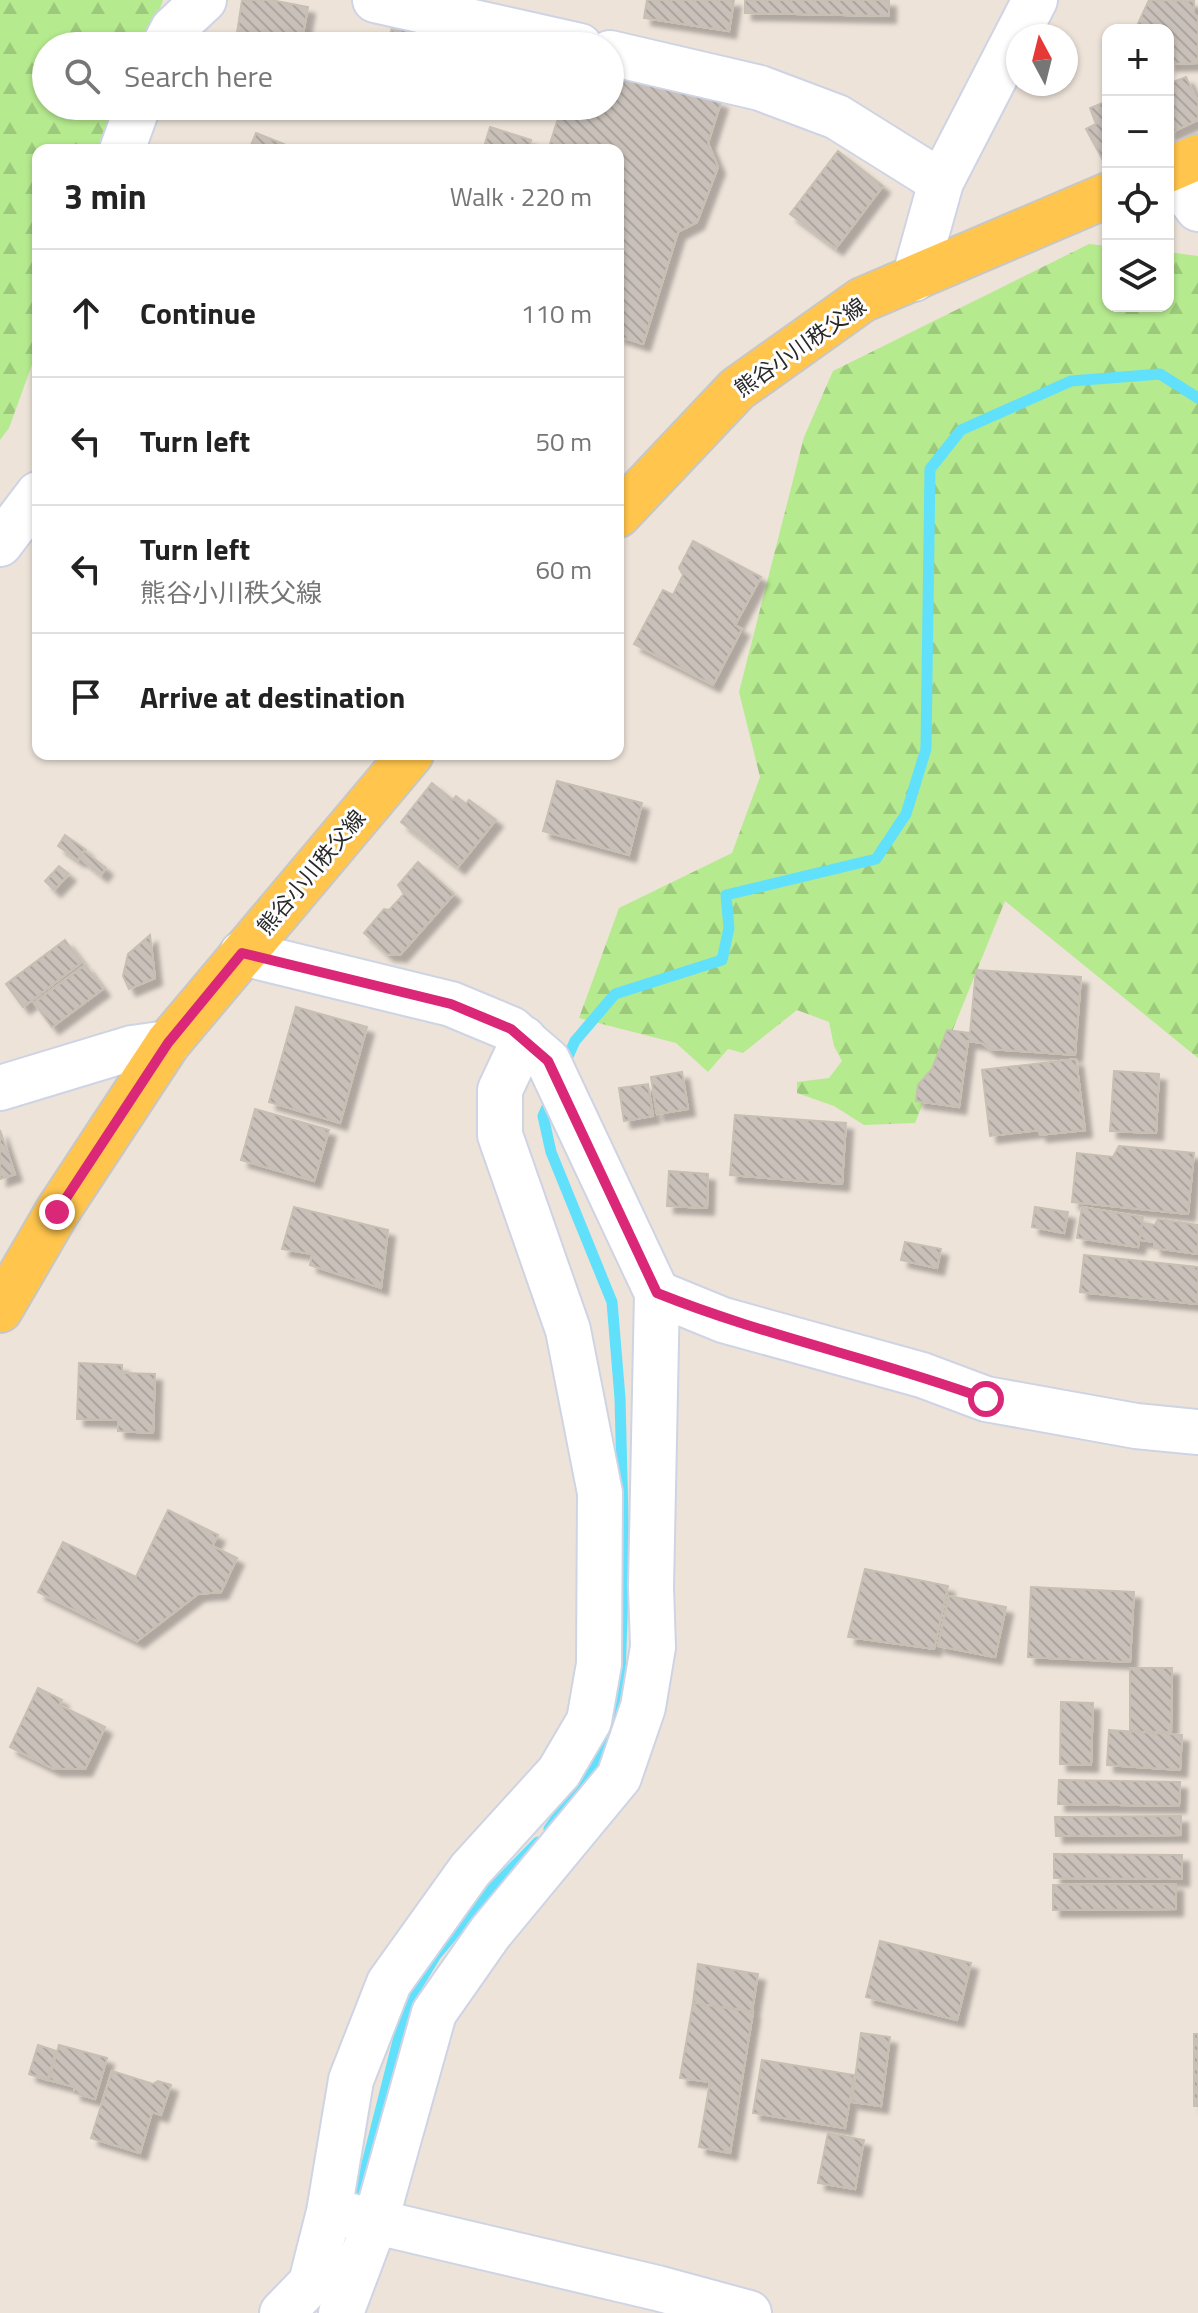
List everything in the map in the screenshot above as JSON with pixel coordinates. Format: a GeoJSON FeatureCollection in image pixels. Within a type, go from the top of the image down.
{"type":"FeatureCollection","features":[{"type":"Feature","properties":{"kind":"main road"},"geometry":{"type":"LineString","coordinates":[[1173,168],[1198,157]]}},
{"type":"Feature","properties":{"kind":"main road","name":"熊谷小川秩父線"},"geometry":{"type":"LineString","coordinates":[[624,509],[737,389],[862,300],[1102,198]]}},
{"type":"Feature","properties":{"kind":"main road","name":"熊谷小川秩父線"},"geometry":{"type":"LineString","coordinates":[[0,1310],[57,1212],[168,1043],[406,760]]}},
{"type":"Feature","properties":{"kind":"street"},"geometry":{"type":"LineString","coordinates":[[171,32],[204,0]]}},
{"type":"Feature","properties":{"kind":"street"},"geometry":{"type":"LineString","coordinates":[[375,0],[518,32]]}},
{"type":"Feature","properties":{"kind":"street"},"geometry":{"type":"LineString","coordinates":[[914,279],[941,182],[1035,0]]}},
{"type":"Feature","properties":{"kind":"street"},"geometry":{"type":"LineString","coordinates":[[624,56],[760,88],[824,112],[941,182]]}},
{"type":"Feature","properties":{"kind":"street"},"geometry":{"type":"LineString","coordinates":[[124,144],[133,120]]}},
{"type":"Feature","properties":{"kind":"street"},"geometry":{"type":"LineString","coordinates":[[1174,178],[1198,209]]}},
{"type":"Feature","properties":{"kind":"street"},"geometry":{"type":"LineString","coordinates":[[0,544],[32,502]]}},
{"type":"Feature","properties":{"kind":"street"},"geometry":{"type":"LineString","coordinates":[[242,953],[451,1004],[479,1013],[524,1039],[557,1074],[624,1229],[657,1293],[651,1587],[653,1647],[643,1707],[619,1777],[490,1933],[434,2013],[376,2220],[341,2313]]}},
{"type":"Feature","properties":{"kind":"street"},"geometry":{"type":"LineString","coordinates":[[282,2313],[311,2283],[329,2212],[351,2080],[389,1983],[470,1870],[559,1772],[589,1721],[592,1707],[599,1664],[600,1493],[568,1330],[500,1135],[500,1090],[524,1039]]}},
{"type":"Feature","properties":{"kind":"street"},"geometry":{"type":"LineString","coordinates":[[0,1088],[132,1048],[168,1043]]}},
{"type":"Feature","properties":{"kind":"street"},"geometry":{"type":"LineString","coordinates":[[657,1293],[723,1320],[922,1375],[986,1399],[1136,1426],[1198,1432]]}},
{"type":"Feature","properties":{"kind":"street"},"geometry":{"type":"LineString","coordinates":[[329,2212],[376,2220],[626,2298],[749,2313]]}},
{"type":"Feature","properties":{"kind":"green space"},"geometry":{"type":"Polygon","coordinates":[[[0,0],[163,0],[151,32],[32,32],[32,120],[120,120],[111,144],[32,144],[32,365],[9,428],[0,440],[0,0]]]}},
{"type":"Feature","properties":{"kind":"green space"},"geometry":{"type":"Polygon","coordinates":[[[1089,244],[1102,245],[1102,312],[1174,312],[1174,253],[1198,256],[1198,1058],[1005,901],[915,1123],[864,1125],[834,1106],[797,1093],[797,1082],[829,1078],[842,1061],[834,1046],[829,1022],[797,1010],[743,1053],[728,1049],[708,1072],[676,1043],[579,1018],[619,908],[732,853],[760,777],[739,692],[804,437],[833,371],[1089,244]]]}},
{"type":"Feature","properties":{"kind":"building"},"geometry":{"type":"Polygon","coordinates":[[[242,0],[271,0],[308,7],[303,32],[237,32],[242,0]]]}},
{"type":"Feature","properties":{"kind":"building"},"geometry":{"type":"Polygon","coordinates":[[[647,0],[734,0],[729,31],[644,18],[647,0]]]}},
{"type":"Feature","properties":{"kind":"building"},"geometry":{"type":"Polygon","coordinates":[[[745,0],[889,0],[889,16],[745,13],[745,0]]]}},
{"type":"Feature","properties":{"kind":"building"},"geometry":{"type":"Polygon","coordinates":[[[1149,0],[1194,1],[1194,14],[1198,18],[1198,63],[1174,64],[1174,24],[1138,24],[1149,0]]]}},
{"type":"Feature","properties":{"kind":"building"},"geometry":{"type":"Polygon","coordinates":[[[395,16],[456,32],[391,32],[395,16]]]}},
{"type":"Feature","properties":{"kind":"building"},"geometry":{"type":"Polygon","coordinates":[[[624,72],[721,102],[708,143],[718,167],[697,222],[678,232],[643,344],[624,338],[624,144],[550,144],[558,120],[624,120],[624,72]]]}},
{"type":"Feature","properties":{"kind":"building"},"geometry":{"type":"Polygon","coordinates":[[[1186,77],[1198,102],[1198,120],[1174,131],[1174,96],[1174,82],[1186,77]]]}},
{"type":"Feature","properties":{"kind":"building"},"geometry":{"type":"Polygon","coordinates":[[[1102,103],[1102,158],[1086,129],[1096,124],[1090,108],[1102,103]]]}},
{"type":"Feature","properties":{"kind":"building"},"geometry":{"type":"Polygon","coordinates":[[[490,127],[531,140],[530,144],[485,144],[490,127]]]}},
{"type":"Feature","properties":{"kind":"building"},"geometry":{"type":"Polygon","coordinates":[[[256,133],[284,144],[251,144],[256,133]]]}},
{"type":"Feature","properties":{"kind":"building"},"geometry":{"type":"Polygon","coordinates":[[[838,151],[883,186],[836,248],[790,214],[838,151]]]}},
{"type":"Feature","properties":{"kind":"building"},"geometry":{"type":"Polygon","coordinates":[[[693,541],[761,577],[735,625],[742,629],[713,685],[634,644],[663,590],[673,595],[683,575],[679,568],[693,541]]]}},
{"type":"Feature","properties":{"kind":"building"},"geometry":{"type":"Polygon","coordinates":[[[557,781],[642,803],[629,855],[543,831],[557,781]]]}},
{"type":"Feature","properties":{"kind":"building"},"geometry":{"type":"Polygon","coordinates":[[[432,783],[453,800],[456,796],[466,804],[469,800],[496,820],[458,867],[401,822],[432,783]]]}},
{"type":"Feature","properties":{"kind":"building"},"geometry":{"type":"Polygon","coordinates":[[[65,835],[86,850],[78,860],[58,846],[65,835]]]}},
{"type":"Feature","properties":{"kind":"building"},"geometry":{"type":"Polygon","coordinates":[[[84,851],[106,868],[101,875],[79,857],[84,851]]]}},
{"type":"Feature","properties":{"kind":"building"},"geometry":{"type":"Polygon","coordinates":[[[418,862],[454,894],[400,955],[387,954],[364,933],[384,909],[389,910],[404,894],[398,885],[418,862]]]}},
{"type":"Feature","properties":{"kind":"building"},"geometry":{"type":"Polygon","coordinates":[[[59,866],[69,874],[54,890],[45,881],[59,866]]]}},
{"type":"Feature","properties":{"kind":"building"},"geometry":{"type":"Polygon","coordinates":[[[150,935],[155,978],[129,989],[123,976],[128,954],[150,935]]]}},
{"type":"Feature","properties":{"kind":"building"},"geometry":{"type":"Polygon","coordinates":[[[65,940],[82,962],[23,1007],[6,984],[65,940]]]}},
{"type":"Feature","properties":{"kind":"building"},"geometry":{"type":"Polygon","coordinates":[[[85,965],[103,989],[52,1027],[34,1003],[85,965]]]}},
{"type":"Feature","properties":{"kind":"building"},"geometry":{"type":"Polygon","coordinates":[[[976,970],[1081,977],[1075,1055],[990,1049],[982,1043],[968,1041],[959,1107],[916,1101],[918,1085],[932,1069],[947,1030],[970,1033],[976,970]]]}},
{"type":"Feature","properties":{"kind":"building"},"geometry":{"type":"Polygon","coordinates":[[[296,1007],[367,1027],[340,1123],[269,1102],[296,1007]]]}},
{"type":"Feature","properties":{"kind":"building"},"geometry":{"type":"Polygon","coordinates":[[[1076,1059],[1085,1130],[1040,1135],[1039,1130],[990,1136],[982,1070],[1076,1059]]]}},
{"type":"Feature","properties":{"kind":"building"},"geometry":{"type":"Polygon","coordinates":[[[1114,1071],[1159,1074],[1156,1133],[1110,1131],[1114,1071]]]}},
{"type":"Feature","properties":{"kind":"building"},"geometry":{"type":"Polygon","coordinates":[[[682,1072],[688,1109],[657,1114],[651,1077],[682,1072]]]}},
{"type":"Feature","properties":{"kind":"building"},"geometry":{"type":"Polygon","coordinates":[[[648,1084],[653,1116],[624,1121],[619,1088],[648,1084]]]}},
{"type":"Feature","properties":{"kind":"building"},"geometry":{"type":"Polygon","coordinates":[[[255,1109],[329,1130],[314,1181],[241,1160],[255,1109]]]}},
{"type":"Feature","properties":{"kind":"building"},"geometry":{"type":"Polygon","coordinates":[[[735,1115],[846,1123],[842,1184],[730,1175],[735,1115]]]}},
{"type":"Feature","properties":{"kind":"building"},"geometry":{"type":"Polygon","coordinates":[[[0,1130],[15,1174],[0,1179],[0,1130]]]}},
{"type":"Feature","properties":{"kind":"building"},"geometry":{"type":"Polygon","coordinates":[[[1119,1146],[1194,1153],[1188,1214],[1072,1202],[1077,1153],[1113,1157],[1119,1146]]]}},
{"type":"Feature","properties":{"kind":"building"},"geometry":{"type":"Polygon","coordinates":[[[669,1171],[708,1174],[707,1208],[667,1206],[669,1171]]]}},
{"type":"Feature","properties":{"kind":"building"},"geometry":{"type":"Polygon","coordinates":[[[294,1207],[388,1230],[381,1288],[310,1265],[312,1254],[282,1249],[294,1207]]]}},
{"type":"Feature","properties":{"kind":"building"},"geometry":{"type":"Polygon","coordinates":[[[1035,1207],[1068,1212],[1064,1233],[1032,1227],[1035,1207]]]}},
{"type":"Feature","properties":{"kind":"building"},"geometry":{"type":"Polygon","coordinates":[[[1082,1207],[1143,1217],[1138,1247],[1077,1238],[1082,1207]]]}},
{"type":"Feature","properties":{"kind":"building"},"geometry":{"type":"Polygon","coordinates":[[[1158,1219],[1198,1225],[1198,1254],[1154,1248],[1155,1242],[1140,1240],[1142,1223],[1155,1225],[1158,1219]]]}},
{"type":"Feature","properties":{"kind":"building"},"geometry":{"type":"Polygon","coordinates":[[[905,1242],[941,1249],[937,1268],[901,1260],[905,1242]]]}},
{"type":"Feature","properties":{"kind":"building"},"geometry":{"type":"Polygon","coordinates":[[[1084,1255],[1198,1267],[1198,1304],[1080,1292],[1084,1255]]]}},
{"type":"Feature","properties":{"kind":"building"},"geometry":{"type":"Polygon","coordinates":[[[79,1363],[122,1365],[122,1373],[155,1374],[153,1433],[118,1431],[118,1420],[77,1419],[79,1363]]]}},
{"type":"Feature","properties":{"kind":"building"},"geometry":{"type":"Polygon","coordinates":[[[168,1510],[218,1535],[212,1546],[237,1558],[221,1592],[198,1594],[137,1641],[38,1592],[63,1542],[136,1577],[168,1510]]]}},
{"type":"Feature","properties":{"kind":"building"},"geometry":{"type":"Polygon","coordinates":[[[865,1569],[948,1586],[934,1649],[848,1637],[865,1569]]]}},
{"type":"Feature","properties":{"kind":"building"},"geometry":{"type":"Polygon","coordinates":[[[1031,1587],[1134,1592],[1130,1662],[1028,1657],[1031,1587]]]}},
{"type":"Feature","properties":{"kind":"building"},"geometry":{"type":"Polygon","coordinates":[[[949,1596],[1006,1607],[995,1657],[938,1646],[949,1596]]]}},
{"type":"Feature","properties":{"kind":"building"},"geometry":{"type":"Polygon","coordinates":[[[1130,1668],[1172,1668],[1171,1732],[1130,1732],[1130,1668]]]}},
{"type":"Feature","properties":{"kind":"building"},"geometry":{"type":"Polygon","coordinates":[[[38,1688],[62,1700],[59,1705],[105,1727],[85,1769],[54,1769],[10,1747],[38,1688]]]}},
{"type":"Feature","properties":{"kind":"building"},"geometry":{"type":"Polygon","coordinates":[[[1061,1702],[1093,1703],[1091,1765],[1060,1764],[1061,1702]]]}},
{"type":"Feature","properties":{"kind":"building"},"geometry":{"type":"Polygon","coordinates":[[[1109,1730],[1182,1735],[1180,1770],[1107,1765],[1109,1730]]]}},
{"type":"Feature","properties":{"kind":"building"},"geometry":{"type":"Polygon","coordinates":[[[1059,1780],[1180,1782],[1179,1806],[1058,1804],[1059,1780]]]}},
{"type":"Feature","properties":{"kind":"building"},"geometry":{"type":"Polygon","coordinates":[[[1181,1816],[1181,1835],[1056,1836],[1055,1817],[1181,1816]]]}},
{"type":"Feature","properties":{"kind":"building"},"geometry":{"type":"Polygon","coordinates":[[[1054,1854],[1182,1855],[1182,1879],[1054,1878],[1054,1854]]]}},
{"type":"Feature","properties":{"kind":"building"},"geometry":{"type":"Polygon","coordinates":[[[1176,1884],[1176,1909],[1053,1910],[1053,1885],[1176,1884]]]}},
{"type":"Feature","properties":{"kind":"building"},"geometry":{"type":"Polygon","coordinates":[[[880,1941],[971,1963],[957,2020],[866,1997],[880,1941]]]}},
{"type":"Feature","properties":{"kind":"building"},"geometry":{"type":"Polygon","coordinates":[[[698,1964],[758,1974],[752,2011],[693,2003],[698,1964]]]}},
{"type":"Feature","properties":{"kind":"building"},"geometry":{"type":"Polygon","coordinates":[[[693,2003],[753,2012],[730,2153],[699,2147],[710,2082],[680,2078],[693,2003]]]}},
{"type":"Feature","properties":{"kind":"building"},"geometry":{"type":"Polygon","coordinates":[[[861,2033],[890,2037],[881,2106],[852,2102],[861,2033]]]}},
{"type":"Feature","properties":{"kind":"building"},"geometry":{"type":"Polygon","coordinates":[[[1194,2034],[1198,2034],[1198,2106],[1194,2106],[1194,2034]]]}},
{"type":"Feature","properties":{"kind":"building"},"geometry":{"type":"Polygon","coordinates":[[[38,2045],[56,2051],[47,2080],[29,2074],[38,2045]]]}},
{"type":"Feature","properties":{"kind":"building"},"geometry":{"type":"Polygon","coordinates":[[[59,2045],[107,2058],[95,2099],[74,2093],[75,2087],[49,2080],[59,2045]]]}},
{"type":"Feature","properties":{"kind":"building"},"geometry":{"type":"Polygon","coordinates":[[[762,2060],[854,2075],[845,2128],[753,2113],[762,2060]]]}},
{"type":"Feature","properties":{"kind":"building"},"geometry":{"type":"Polygon","coordinates":[[[112,2071],[153,2084],[158,2081],[171,2085],[161,2115],[152,2112],[140,2153],[91,2138],[112,2071]]]}},
{"type":"Feature","properties":{"kind":"building"},"geometry":{"type":"Polygon","coordinates":[[[828,2133],[864,2140],[855,2189],[818,2183],[828,2133]]]}},
{"type":"Feature","properties":{"kind":"waterway"},"geometry":{"type":"LineString","coordinates":[[564,1065],[575,1041],[615,994],[722,960],[729,928],[726,895],[876,859],[906,814],[926,749],[930,469],[961,430],[1071,381],[1160,374],[1198,398]]}},
{"type":"Feature","properties":{"kind":"waterway"},"geometry":{"type":"LineString","coordinates":[[549,1829],[591,1769],[619,1707],[624,1558],[620,1398],[612,1302],[551,1152],[543,1116],[552,1096]]}},
{"type":"Feature","properties":{"kind":"waterway"},"geometry":{"type":"LineString","coordinates":[[356,2207],[408,2001],[436,1955],[486,1895],[538,1842]]}},
{"type":"Feature","properties":{"kind":"route"},"geometry":{"type":"LineString","coordinates":[[57,1212],[168,1043],[242,953],[451,1004],[479,1013],[524,1039],[557,1074],[624,1229],[657,1293],[723,1320],[922,1375],[986,1399]]}}]}
